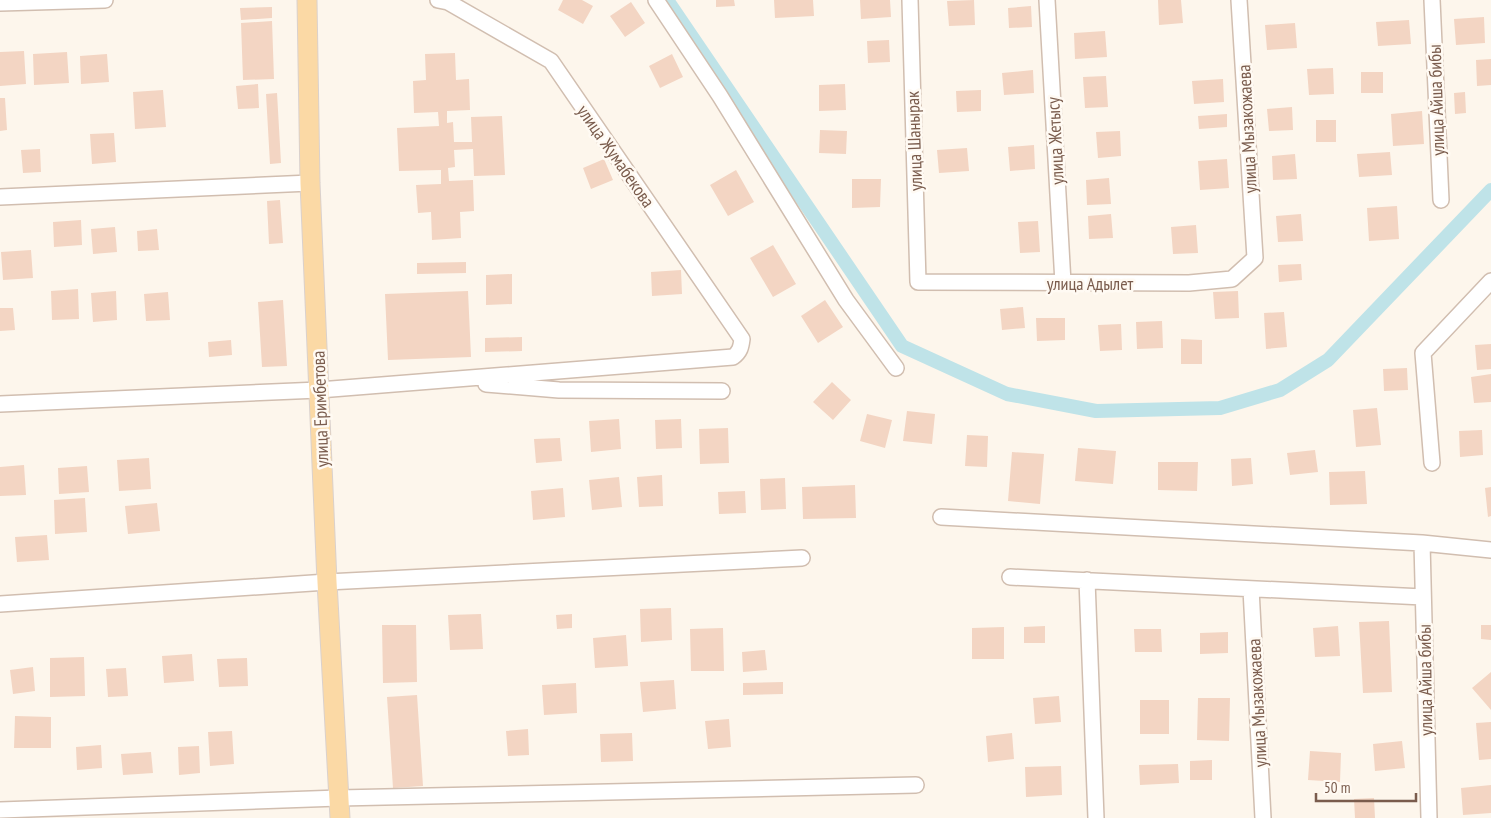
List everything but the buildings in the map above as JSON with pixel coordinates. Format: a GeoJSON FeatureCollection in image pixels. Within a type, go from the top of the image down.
{"type":"FeatureCollection","features":[{"type":"Feature","properties":{"kind":"main road","name":"улица Еримбетова"},"geometry":{"type":"LineString","coordinates":[[307,0],[310,183],[327,582],[340,818]]}},
{"type":"Feature","properties":{"kind":"street"},"geometry":{"type":"LineString","coordinates":[[0,3],[105,0]]}},
{"type":"Feature","properties":{"kind":"street","name":"улица Жумабекова"},"geometry":{"type":"LineString","coordinates":[[438,0],[448,2],[551,61],[742,339],[741,348],[732,357],[442,380]]}},
{"type":"Feature","properties":{"kind":"street"},"geometry":{"type":"LineString","coordinates":[[656,0],[720,96],[846,300],[896,368]]}},
{"type":"Feature","properties":{"kind":"street","name":"улица Шанырак"},"geometry":{"type":"LineString","coordinates":[[910,0],[918,282]]}},
{"type":"Feature","properties":{"kind":"street","name":"улица Жетысу"},"geometry":{"type":"LineString","coordinates":[[1047,0],[1063,283]]}},
{"type":"Feature","properties":{"kind":"street","name":"улица Мызакожаева"},"geometry":{"type":"LineString","coordinates":[[1239,0],[1255,258]]}},
{"type":"Feature","properties":{"kind":"street","name":"улица Айша бибы"},"geometry":{"type":"LineString","coordinates":[[1432,0],[1440,200]]}},
{"type":"Feature","properties":{"kind":"street"},"geometry":{"type":"LineString","coordinates":[[0,197],[310,183]]}},
{"type":"Feature","properties":{"kind":"street","name":"улица Адылет"},"geometry":{"type":"LineString","coordinates":[[918,282],[1189,283],[1232,279],[1255,258]]}},
{"type":"Feature","properties":{"kind":"street"},"geometry":{"type":"LineString","coordinates":[[1432,463],[1423,353],[1491,281]]}},
{"type":"Feature","properties":{"kind":"street"},"geometry":{"type":"LineString","coordinates":[[0,404],[319,390],[442,380],[559,390],[722,391]]}},
{"type":"Feature","properties":{"kind":"street"},"geometry":{"type":"LineString","coordinates":[[941,516],[1422,543],[1491,550]]}},
{"type":"Feature","properties":{"kind":"street","name":"улица Айша бибы"},"geometry":{"type":"LineString","coordinates":[[1422,543],[1429,818]]}},
{"type":"Feature","properties":{"kind":"street"},"geometry":{"type":"LineString","coordinates":[[0,604],[327,582],[802,558]]}},
{"type":"Feature","properties":{"kind":"street"},"geometry":{"type":"LineString","coordinates":[[1010,577],[1424,597]]}},
{"type":"Feature","properties":{"kind":"street"},"geometry":{"type":"LineString","coordinates":[[1087,580],[1096,818]]}},
{"type":"Feature","properties":{"kind":"street","name":"улица Мызакожаева"},"geometry":{"type":"LineString","coordinates":[[1251,589],[1263,818]]}},
{"type":"Feature","properties":{"kind":"street"},"geometry":{"type":"LineString","coordinates":[[0,810],[339,798],[916,786]]}},
{"type":"Feature","properties":{"kind":"waterway"},"geometry":{"type":"LineString","coordinates":[[667,0],[902,346],[1007,394],[1096,411],[1220,408],[1280,390],[1328,360],[1491,190]]}}]}
